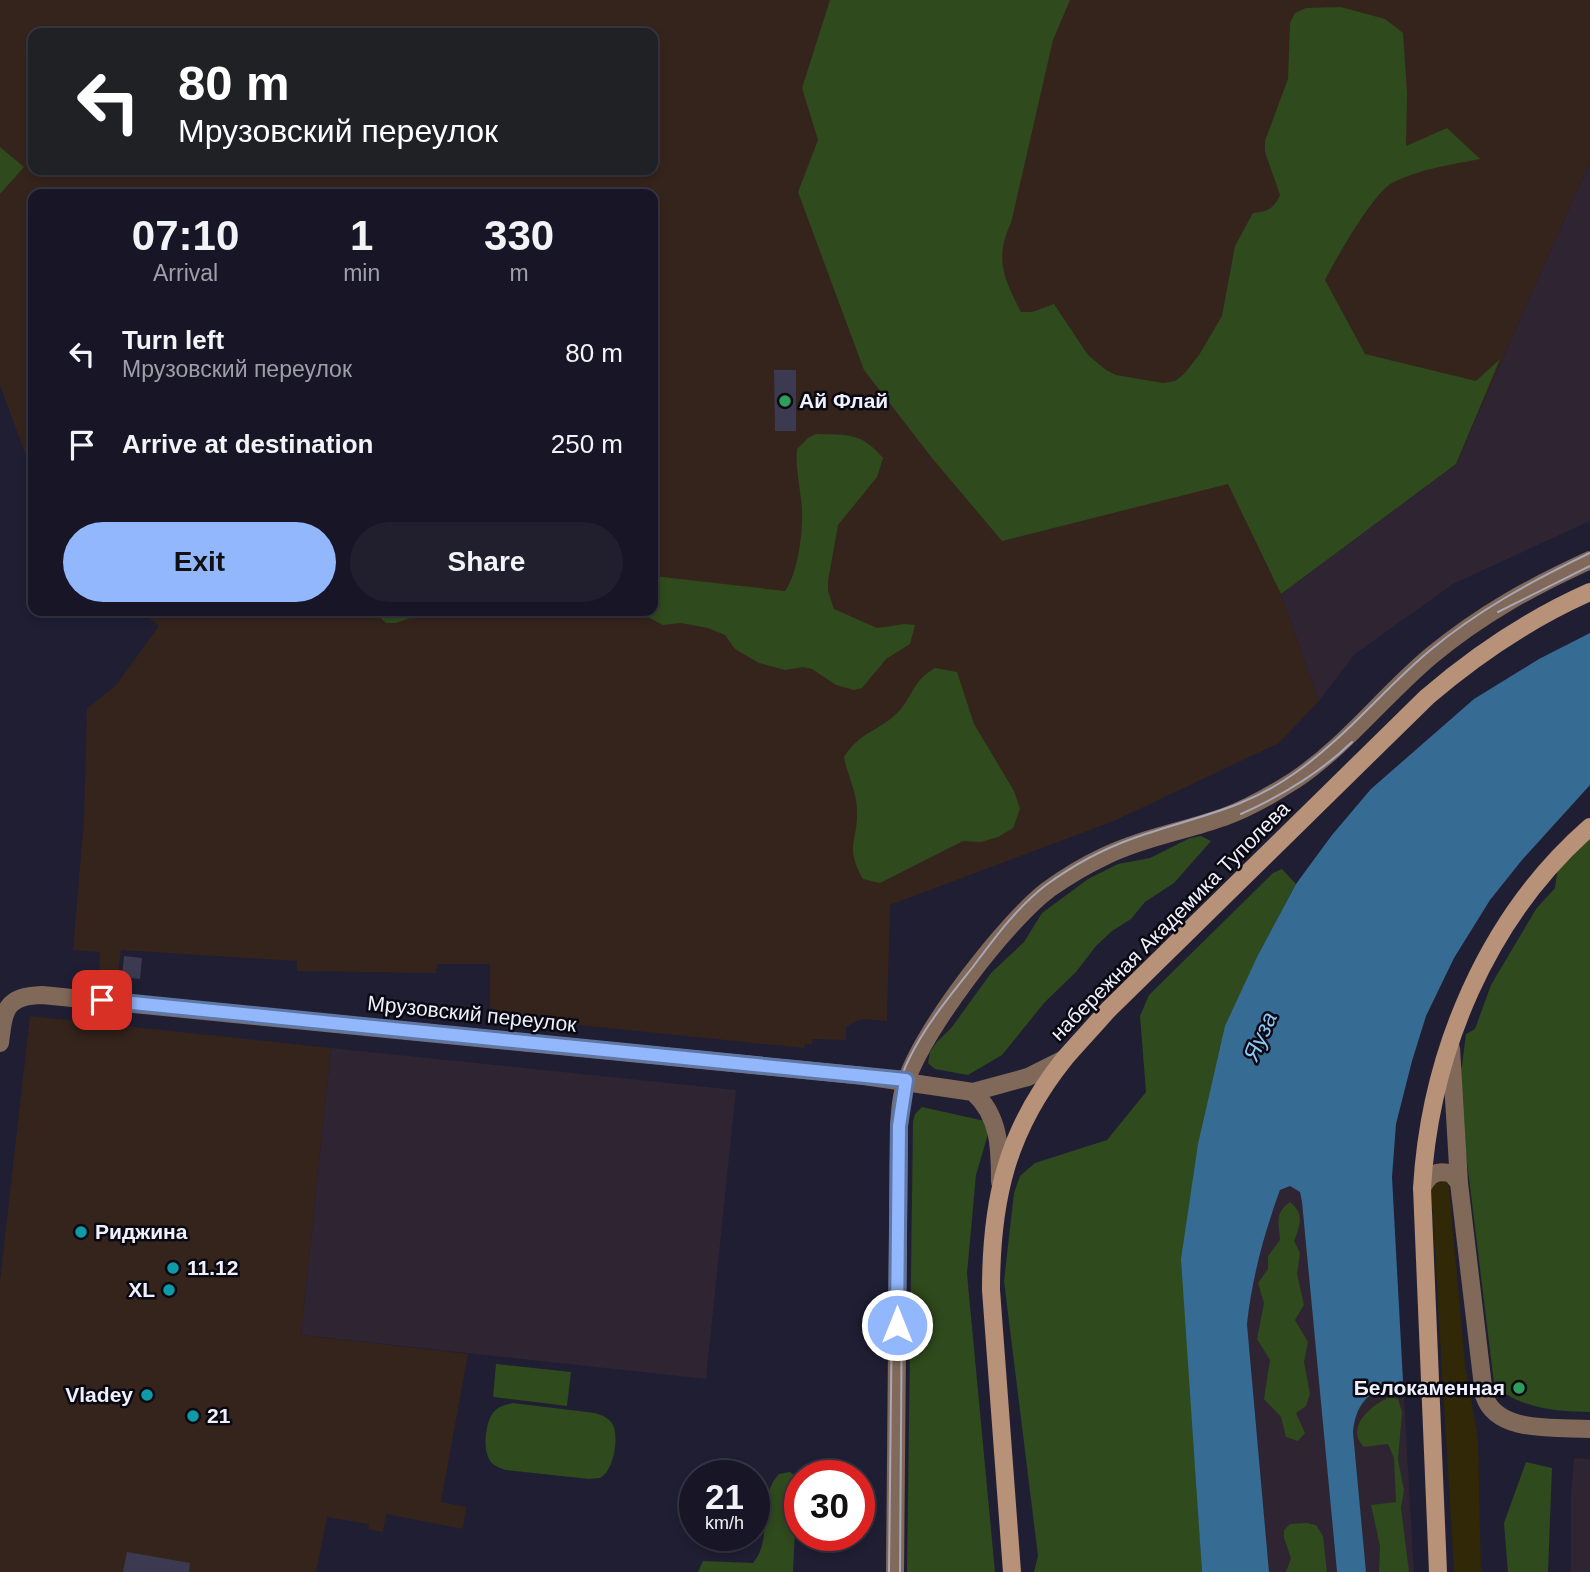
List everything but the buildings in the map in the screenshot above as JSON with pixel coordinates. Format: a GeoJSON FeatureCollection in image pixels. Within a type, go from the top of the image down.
{"type":"FeatureCollection","features":[{"type":"Feature","properties":{"kind":"main road","name":"набережная Академика Туполева"},"geometry":{"type":"LineString","coordinates":[[1012,1572],[991,1290],[991,1247],[1000,1185],[1010,1151],[1024,1124],[1064,1059],[1108,1010],[1427,697],[1468,662],[1508,635],[1590,592]]}},
{"type":"Feature","properties":{"kind":"main road"},"geometry":{"type":"LineString","coordinates":[[1438,1572],[1422,1188],[1427,1126],[1451,1036],[1481,969],[1516,908],[1563,850],[1590,827]]}},
{"type":"Feature","properties":{"kind":"street"},"geometry":{"type":"LineString","coordinates":[[895,1572],[899,1126],[906,1080],[922,1045],[1007,930],[1048,890],[1103,857],[1135,843],[1225,816],[1294,780],[1335,750],[1431,656],[1492,609],[1590,559]]}},
{"type":"Feature","properties":{"kind":"street","name":"Мрузовский переулок"},"geometry":{"type":"LineString","coordinates":[[0,1043],[5,1012],[10,1003],[25,995],[42,995],[906,1080],[973,1092],[1028,1077],[1064,1059]]}},
{"type":"Feature","properties":{"kind":"street"},"geometry":{"type":"LineString","coordinates":[[1451,1036],[1451,1079],[1459,1183],[1488,1407],[1506,1421],[1590,1429]]}},
{"type":"Feature","properties":{"kind":"street"},"geometry":{"type":"LineString","coordinates":[[973,1092],[982,1100],[998,1134],[1000,1185]]}},
{"type":"Feature","properties":{"kind":"street"},"geometry":{"type":"LineString","coordinates":[[1422,1188],[1427,1177],[1437,1171],[1452,1174],[1459,1183]]}},
{"type":"Feature","properties":{"kind":"shaded area"},"geometry":{"type":"Polygon","coordinates":[[[0,0],[1590,0],[1590,162],[1456,464],[1281,594],[1319,701],[1279,743],[1114,821],[890,905],[887,1021],[861,1019],[846,1027],[846,1040],[813,1039],[812,1044],[805,1044],[804,1048],[500,1017],[490,1007],[490,964],[437,964],[436,973],[297,971],[297,961],[121,950],[118,974],[99,973],[100,952],[73,950],[84,820],[87,709],[117,684],[159,626],[146,616],[658,616],[658,189],[28,189],[28,461],[0,385],[0,0]]]}},
{"type":"Feature","properties":{"kind":"shaded area"},"geometry":{"type":"Polygon","coordinates":[[[1590,162],[1590,521],[1453,584],[1355,654],[1319,701],[1281,594],[1456,464],[1590,162]]]}},
{"type":"Feature","properties":{"kind":"shaded area"},"geometry":{"type":"Polygon","coordinates":[[[30,1016],[331,1048],[301,1335],[468,1354],[441,1502],[466,1507],[463,1529],[386,1514],[383,1532],[368,1529],[369,1524],[327,1517],[316,1572],[0,1572],[0,1281],[30,1016]]]}},
{"type":"Feature","properties":{"kind":"shaded area"},"geometry":{"type":"Polygon","coordinates":[[[331,1048],[736,1090],[706,1379],[301,1335],[331,1048]]]}},
{"type":"Feature","properties":{"kind":"shaded area"},"geometry":{"type":"Polygon","coordinates":[[[1290,1186],[1300,1192],[1302,1202],[1337,1572],[1269,1572],[1247,1324],[1251,1288],[1268,1224],[1280,1190],[1290,1186]]]}},
{"type":"Feature","properties":{"kind":"shaded area"},"geometry":{"type":"Polygon","coordinates":[[[1403,1381],[1414,1572],[1366,1572],[1354,1418],[1364,1399],[1379,1387],[1403,1381]]]}},
{"type":"Feature","properties":{"kind":"shaded area"},"geometry":{"type":"Polygon","coordinates":[[[1574,1458],[1590,1459],[1590,1572],[1571,1572],[1574,1458]]]}},
{"type":"Feature","properties":{"kind":"green space"},"geometry":{"type":"Polygon","coordinates":[[[830,0],[1070,0],[1053,40],[1011,223],[1003,247],[1003,269],[1021,312],[1032,312],[1054,304],[1088,355],[1106,370],[1116,375],[1163,383],[1175,381],[1184,374],[1199,355],[1222,316],[1235,246],[1253,213],[1270,209],[1280,195],[1265,152],[1265,141],[1288,79],[1290,23],[1295,13],[1306,8],[1341,7],[1385,19],[1403,33],[1407,93],[1406,146],[1447,128],[1480,159],[1413,174],[1384,189],[1356,227],[1325,280],[1365,354],[1476,381],[1500,359],[1456,464],[1281,594],[1228,484],[1002,541],[932,458],[864,370],[798,192],[818,140],[802,88],[830,0]]]}},
{"type":"Feature","properties":{"kind":"green space"},"geometry":{"type":"Polygon","coordinates":[[[0,147],[24,167],[0,194],[0,147]]]}},
{"type":"Feature","properties":{"kind":"green space"},"geometry":{"type":"Polygon","coordinates":[[[816,434],[845,435],[861,439],[883,458],[877,477],[838,525],[828,581],[834,609],[877,628],[915,625],[910,644],[886,659],[862,688],[854,690],[836,685],[812,669],[803,667],[785,670],[759,663],[735,649],[725,635],[708,628],[681,623],[663,625],[646,616],[658,616],[658,577],[785,591],[796,564],[802,530],[797,449],[816,434]]]}},
{"type":"Feature","properties":{"kind":"green space"},"geometry":{"type":"Polygon","coordinates":[[[378,616],[416,616],[396,623],[386,623],[378,616]]]}},
{"type":"Feature","properties":{"kind":"green space"},"geometry":{"type":"Polygon","coordinates":[[[935,668],[957,672],[974,724],[1014,791],[1020,809],[1013,828],[998,837],[981,842],[963,841],[880,883],[863,879],[854,859],[857,803],[844,757],[864,736],[893,717],[918,683],[935,668]]]}},
{"type":"Feature","properties":{"kind":"green space"},"geometry":{"type":"Polygon","coordinates":[[[1201,836],[1211,841],[1174,883],[1145,902],[1131,919],[1112,931],[1096,946],[1076,972],[1044,1003],[1002,1055],[968,1075],[935,1069],[928,1063],[930,1052],[936,1043],[952,1027],[991,973],[1024,942],[1042,913],[1088,879],[1118,864],[1150,858],[1190,838],[1201,836]]]}},
{"type":"Feature","properties":{"kind":"green space"},"geometry":{"type":"Polygon","coordinates":[[[1590,838],[1590,1412],[1538,1407],[1513,1398],[1494,1383],[1457,1080],[1462,1066],[1466,1034],[1475,1029],[1491,985],[1536,909],[1555,888],[1558,866],[1590,838]]]}},
{"type":"Feature","properties":{"kind":"green space"},"geometry":{"type":"Polygon","coordinates":[[[1282,869],[1296,884],[1258,955],[1197,1487],[1202,1572],[1034,1572],[1038,1556],[1004,1281],[1014,1193],[1020,1176],[1035,1163],[1107,1140],[1146,1092],[1140,1016],[1149,995],[1273,873],[1282,869]]]}},
{"type":"Feature","properties":{"kind":"green space"},"geometry":{"type":"Polygon","coordinates":[[[922,1107],[985,1121],[988,1134],[976,1175],[967,1274],[995,1572],[907,1572],[913,1122],[915,1114],[922,1107]]]}},
{"type":"Feature","properties":{"kind":"green space"},"geometry":{"type":"Polygon","coordinates":[[[1290,1202],[1299,1216],[1294,1241],[1300,1253],[1297,1274],[1304,1305],[1295,1320],[1308,1342],[1304,1362],[1310,1394],[1306,1406],[1296,1413],[1305,1433],[1298,1441],[1286,1437],[1281,1417],[1264,1399],[1270,1360],[1257,1339],[1264,1303],[1258,1283],[1268,1269],[1268,1256],[1280,1240],[1280,1214],[1290,1202]]]}},
{"type":"Feature","properties":{"kind":"green space"},"geometry":{"type":"Polygon","coordinates":[[[496,1364],[571,1372],[567,1406],[493,1397],[496,1364]]]}},
{"type":"Feature","properties":{"kind":"green space"},"geometry":{"type":"Polygon","coordinates":[[[1390,1397],[1398,1399],[1402,1412],[1398,1460],[1404,1490],[1401,1508],[1409,1572],[1379,1572],[1380,1546],[1371,1505],[1396,1502],[1394,1458],[1388,1444],[1364,1447],[1357,1432],[1369,1411],[1390,1397]]]}},
{"type":"Feature","properties":{"kind":"green space"},"geometry":{"type":"Polygon","coordinates":[[[513,1403],[595,1413],[608,1419],[615,1431],[615,1446],[609,1469],[600,1478],[589,1479],[506,1470],[494,1465],[486,1451],[488,1424],[497,1409],[513,1403]]]}},
{"type":"Feature","properties":{"kind":"green space"},"geometry":{"type":"Polygon","coordinates":[[[1526,1462],[1552,1468],[1548,1572],[1508,1572],[1504,1523],[1526,1462]]]}},
{"type":"Feature","properties":{"kind":"green space"},"geometry":{"type":"Polygon","coordinates":[[[784,1473],[784,1551],[794,1551],[793,1572],[698,1572],[703,1561],[753,1563],[760,1551],[770,1551],[770,1490],[779,1474],[784,1473]]]}},
{"type":"Feature","properties":{"kind":"green space"},"geometry":{"type":"Polygon","coordinates":[[[1290,1524],[1316,1525],[1323,1536],[1327,1572],[1286,1572],[1291,1558],[1284,1530],[1290,1524]]]}},
{"type":"Feature","properties":{"kind":"sand"},"geometry":{"type":"Polygon","coordinates":[[[1437,1179],[1447,1182],[1449,1187],[1465,1363],[1478,1440],[1481,1572],[1454,1572],[1431,1188],[1437,1179]]]}},
{"type":"Feature","properties":{"kind":"water","name":"Яуза"},"geometry":{"type":"Polygon","coordinates":[[[1590,633],[1590,785],[1490,900],[1454,958],[1426,1016],[1396,1124],[1392,1177],[1403,1381],[1383,1387],[1368,1397],[1362,1403],[1355,1421],[1353,1432],[1366,1572],[1337,1572],[1302,1202],[1300,1192],[1290,1186],[1280,1190],[1269,1223],[1255,1273],[1247,1324],[1269,1572],[1202,1572],[1181,1259],[1198,1144],[1225,1026],[1258,955],[1296,884],[1332,835],[1371,789],[1474,699],[1539,659],[1590,633]]]}},
{"type":"Feature","properties":{"kind":"tram line"},"geometry":{"type":"LineString","coordinates":[[889,1572],[894,1126],[902,1075],[930,1023],[1006,924],[1046,885],[1111,847],[1236,805],[1275,786],[1330,745],[1411,667],[1447,637],[1506,597],[1590,553]]}},
{"type":"Feature","properties":{"kind":"tram line"},"geometry":{"type":"LineString","coordinates":[[1498,612],[1590,566]]}},
{"type":"Feature","properties":{"kind":"tram line"},"geometry":{"type":"LineString","coordinates":[[1241,814],[1300,783],[1352,742]]}},
{"type":"Feature","properties":{"kind":"tram line"},"geometry":{"type":"LineString","coordinates":[[900,1572],[902,1289]]}},
{"type":"Feature","properties":{"kind":"place","name":"Ай Флай"},"geometry":{"type":"Point","coordinates":[785,401]}},
{"type":"Feature","properties":{"kind":"place","name":"Риджина"},"geometry":{"type":"Point","coordinates":[81,1232]}},
{"type":"Feature","properties":{"kind":"place","name":"11.12"},"geometry":{"type":"Point","coordinates":[173,1268]}},
{"type":"Feature","properties":{"kind":"place","name":"XL"},"geometry":{"type":"Point","coordinates":[169,1290]}},
{"type":"Feature","properties":{"kind":"place","name":"Белокаменная"},"geometry":{"type":"Point","coordinates":[1519,1388]}},
{"type":"Feature","properties":{"kind":"place","name":"Vladey"},"geometry":{"type":"Point","coordinates":[147,1395]}},
{"type":"Feature","properties":{"kind":"place","name":"21"},"geometry":{"type":"Point","coordinates":[193,1416]}},
{"type":"Feature","properties":{"kind":"route"},"geometry":{"type":"LineString","coordinates":[[102,1000],[906,1080],[899,1126],[897,1325]]}}]}
